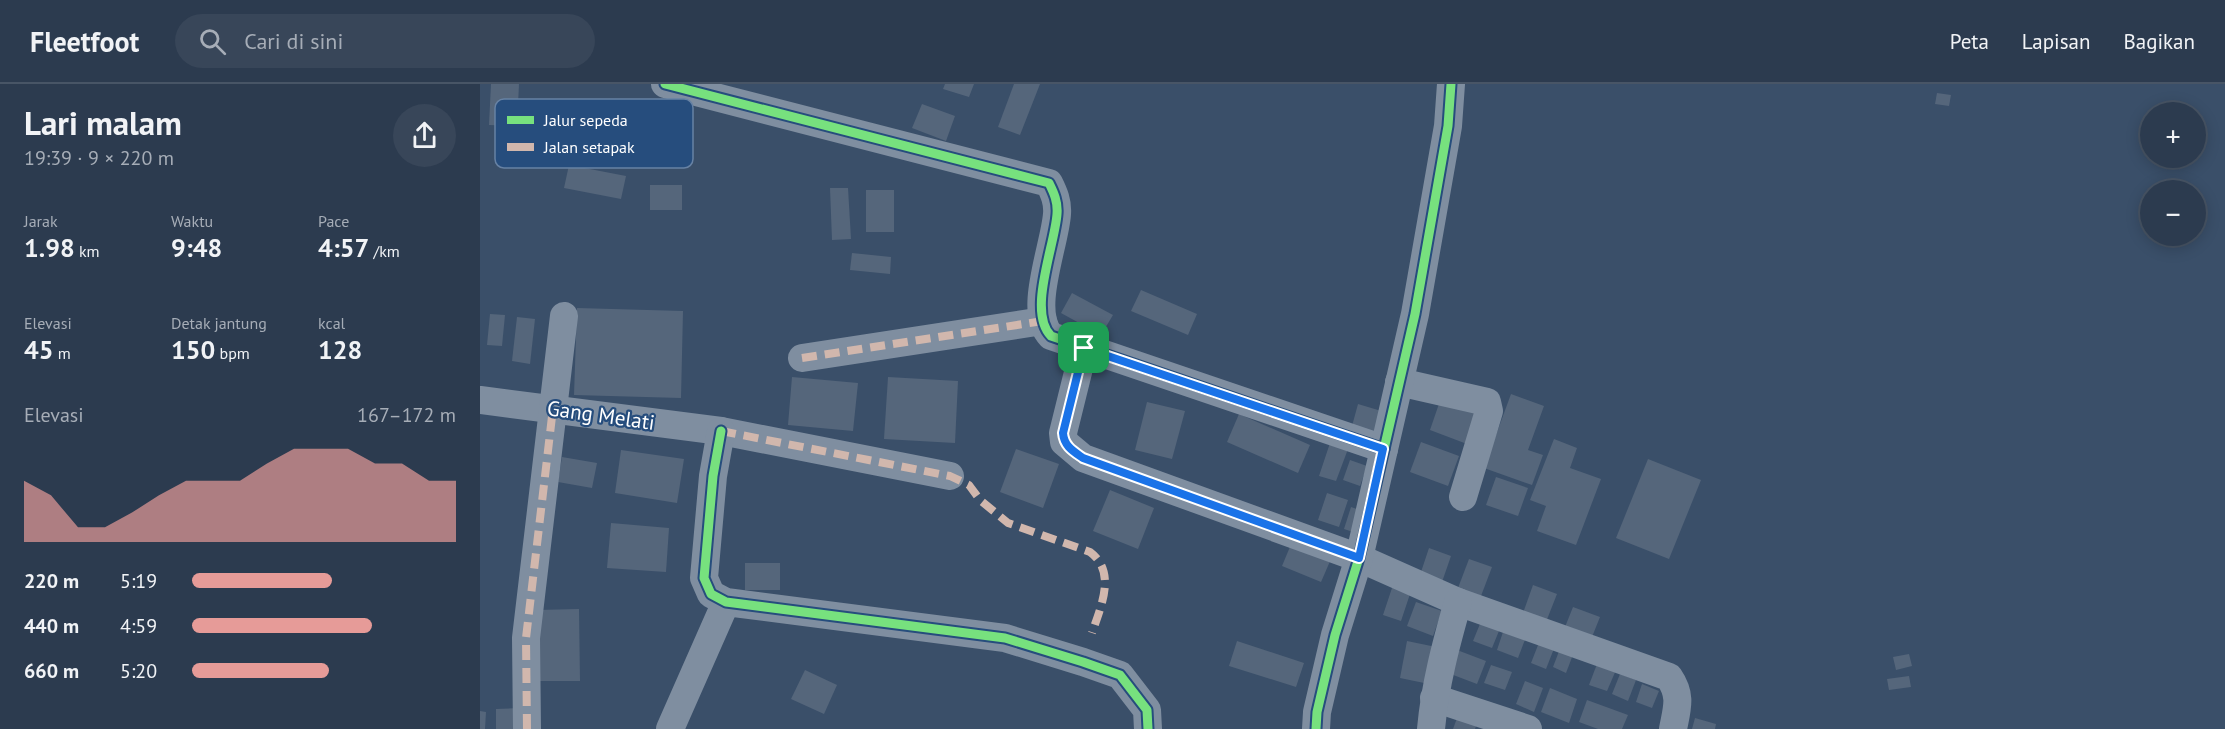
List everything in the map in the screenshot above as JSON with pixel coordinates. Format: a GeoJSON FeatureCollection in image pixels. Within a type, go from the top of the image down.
{"type":"FeatureCollection","features":[{"type":"Feature","properties":{"kind":"street"},"geometry":{"type":"LineString","coordinates":[[665,84],[1048,183],[1056,197],[1057,213],[1041,305],[1046,331],[1051,336],[1383,449]]}},
{"type":"Feature","properties":{"kind":"street"},"geometry":{"type":"LineString","coordinates":[[1316,729],[1317,712],[1335,635],[1359,558],[1414,314],[1448,126],[1451,84]]}},
{"type":"Feature","properties":{"kind":"street"},"geometry":{"type":"LineString","coordinates":[[527,729],[526,638],[564,316]]}},
{"type":"Feature","properties":{"kind":"street"},"geometry":{"type":"LineString","coordinates":[[802,358],[1043,321]]}},
{"type":"Feature","properties":{"kind":"street"},"geometry":{"type":"LineString","coordinates":[[1084,348],[1063,433],[1064,442],[1083,458],[1359,558],[1458,602],[1669,677],[1677,688],[1678,701],[1673,729]]}},
{"type":"Feature","properties":{"kind":"street"},"geometry":{"type":"LineString","coordinates":[[1399,382],[1486,402],[1489,411],[1464,497]]}},
{"type":"Feature","properties":{"kind":"street","name":"Gang Melati"},"geometry":{"type":"LineString","coordinates":[[480,400],[721,431],[950,476]]}},
{"type":"Feature","properties":{"kind":"street"},"geometry":{"type":"LineString","coordinates":[[721,431],[713,476],[704,578],[711,594],[726,602],[1005,638],[1072,658],[1120,675],[1146,710],[1148,729]]}},
{"type":"Feature","properties":{"kind":"street"},"geometry":{"type":"LineString","coordinates":[[670,729],[726,602]]}},
{"type":"Feature","properties":{"kind":"street"},"geometry":{"type":"LineString","coordinates":[[1431,729],[1434,698],[1458,602]]}},
{"type":"Feature","properties":{"kind":"street"},"geometry":{"type":"LineString","coordinates":[[1434,698],[1528,729]]}},
{"type":"Feature","properties":{"kind":"building"},"geometry":{"type":"Polygon","coordinates":[[[491,84],[519,84],[518,99],[495,99],[495,125],[489,125],[491,84]]]}},
{"type":"Feature","properties":{"kind":"building"},"geometry":{"type":"Polygon","coordinates":[[[945,84],[974,84],[969,97],[943,89],[945,84]]]}},
{"type":"Feature","properties":{"kind":"building"},"geometry":{"type":"Polygon","coordinates":[[[1014,84],[1040,84],[1020,135],[998,127],[1014,84]]]}},
{"type":"Feature","properties":{"kind":"building"},"geometry":{"type":"Polygon","coordinates":[[[1937,93],[1951,95],[1949,106],[1935,104],[1937,93]]]}},
{"type":"Feature","properties":{"kind":"building"},"geometry":{"type":"Polygon","coordinates":[[[922,104],[955,116],[946,141],[912,128],[922,104]]]}},
{"type":"Feature","properties":{"kind":"building"},"geometry":{"type":"Polygon","coordinates":[[[568,168],[585,168],[626,176],[621,199],[564,188],[568,168]]]}},
{"type":"Feature","properties":{"kind":"building"},"geometry":{"type":"Polygon","coordinates":[[[650,185],[682,185],[682,210],[650,210],[650,185]]]}},
{"type":"Feature","properties":{"kind":"building"},"geometry":{"type":"Polygon","coordinates":[[[830,188],[848,188],[851,239],[832,240],[830,188]]]}},
{"type":"Feature","properties":{"kind":"building"},"geometry":{"type":"Polygon","coordinates":[[[866,190],[894,190],[894,232],[866,232],[866,190]]]}},
{"type":"Feature","properties":{"kind":"building"},"geometry":{"type":"Polygon","coordinates":[[[852,253],[891,257],[890,274],[850,270],[852,253]]]}},
{"type":"Feature","properties":{"kind":"building"},"geometry":{"type":"Polygon","coordinates":[[[1141,290],[1197,314],[1188,335],[1131,311],[1141,290]]]}},
{"type":"Feature","properties":{"kind":"building"},"geometry":{"type":"Polygon","coordinates":[[[1072,293],[1113,315],[1101,335],[1061,313],[1072,293]]]}},
{"type":"Feature","properties":{"kind":"building"},"geometry":{"type":"Polygon","coordinates":[[[577,308],[683,311],[681,398],[574,395],[577,308]]]}},
{"type":"Feature","properties":{"kind":"building"},"geometry":{"type":"Polygon","coordinates":[[[490,314],[505,315],[502,346],[487,345],[490,314]]]}},
{"type":"Feature","properties":{"kind":"building"},"geometry":{"type":"Polygon","coordinates":[[[517,317],[535,319],[530,364],[512,361],[517,317]]]}},
{"type":"Feature","properties":{"kind":"building"},"geometry":{"type":"Polygon","coordinates":[[[792,377],[858,383],[853,431],[788,425],[792,377]]]}},
{"type":"Feature","properties":{"kind":"building"},"geometry":{"type":"Polygon","coordinates":[[[888,377],[958,381],[955,443],[884,439],[888,377]]]}},
{"type":"Feature","properties":{"kind":"building"},"geometry":{"type":"Polygon","coordinates":[[[1511,394],[1544,406],[1528,450],[1543,455],[1532,485],[1484,468],[1511,394]]]}},
{"type":"Feature","properties":{"kind":"building"},"geometry":{"type":"Polygon","coordinates":[[[1442,395],[1480,409],[1467,444],[1430,430],[1442,395]]]}},
{"type":"Feature","properties":{"kind":"building"},"geometry":{"type":"Polygon","coordinates":[[[1147,402],[1185,411],[1172,459],[1135,450],[1147,402]]]}},
{"type":"Feature","properties":{"kind":"building"},"geometry":{"type":"Polygon","coordinates":[[[1358,404],[1388,413],[1381,434],[1352,426],[1358,404]]]}},
{"type":"Feature","properties":{"kind":"building"},"geometry":{"type":"Polygon","coordinates":[[[1239,414],[1310,445],[1298,473],[1227,442],[1239,414]]]}},
{"type":"Feature","properties":{"kind":"building"},"geometry":{"type":"Polygon","coordinates":[[[1554,439],[1577,448],[1570,468],[1601,479],[1576,545],[1537,531],[1546,506],[1530,500],[1554,439]]]}},
{"type":"Feature","properties":{"kind":"building"},"geometry":{"type":"Polygon","coordinates":[[[1421,442],[1459,456],[1448,486],[1410,472],[1421,442]]]}},
{"type":"Feature","properties":{"kind":"building"},"geometry":{"type":"Polygon","coordinates":[[[1330,443],[1348,449],[1336,481],[1319,476],[1330,443]]]}},
{"type":"Feature","properties":{"kind":"building"},"geometry":{"type":"Polygon","coordinates":[[[1016,449],[1059,464],[1043,508],[1000,492],[1016,449]]]}},
{"type":"Feature","properties":{"kind":"building"},"geometry":{"type":"Polygon","coordinates":[[[621,450],[684,459],[677,503],[615,493],[621,450]]]}},
{"type":"Feature","properties":{"kind":"building"},"geometry":{"type":"Polygon","coordinates":[[[562,457],[597,463],[592,488],[558,482],[562,457]]]}},
{"type":"Feature","properties":{"kind":"building"},"geometry":{"type":"Polygon","coordinates":[[[1648,459],[1701,480],[1669,559],[1616,538],[1648,459]]]}},
{"type":"Feature","properties":{"kind":"building"},"geometry":{"type":"Polygon","coordinates":[[[1350,460],[1367,466],[1360,486],[1343,480],[1350,460]]]}},
{"type":"Feature","properties":{"kind":"building"},"geometry":{"type":"Polygon","coordinates":[[[1496,477],[1528,488],[1518,516],[1486,505],[1496,477]]]}},
{"type":"Feature","properties":{"kind":"building"},"geometry":{"type":"Polygon","coordinates":[[[1110,490],[1154,508],[1138,549],[1093,531],[1110,490]]]}},
{"type":"Feature","properties":{"kind":"building"},"geometry":{"type":"Polygon","coordinates":[[[1327,493],[1348,500],[1339,527],[1318,520],[1327,493]]]}},
{"type":"Feature","properties":{"kind":"building"},"geometry":{"type":"Polygon","coordinates":[[[1351,507],[1366,512],[1359,534],[1344,529],[1351,507]]]}},
{"type":"Feature","properties":{"kind":"building"},"geometry":{"type":"Polygon","coordinates":[[[611,523],[669,528],[666,572],[607,568],[611,523]]]}},
{"type":"Feature","properties":{"kind":"building"},"geometry":{"type":"Polygon","coordinates":[[[1292,542],[1331,559],[1321,582],[1282,566],[1292,542]]]}},
{"type":"Feature","properties":{"kind":"building"},"geometry":{"type":"Polygon","coordinates":[[[1429,548],[1451,556],[1442,582],[1420,575],[1429,548]]]}},
{"type":"Feature","properties":{"kind":"building"},"geometry":{"type":"Polygon","coordinates":[[[1469,559],[1492,567],[1481,596],[1458,588],[1469,559]]]}},
{"type":"Feature","properties":{"kind":"building"},"geometry":{"type":"Polygon","coordinates":[[[745,563],[780,563],[780,590],[745,590],[745,563]]]}},
{"type":"Feature","properties":{"kind":"building"},"geometry":{"type":"Polygon","coordinates":[[[1393,585],[1411,591],[1401,621],[1383,615],[1393,585]]]}},
{"type":"Feature","properties":{"kind":"building"},"geometry":{"type":"Polygon","coordinates":[[[1533,585],[1557,594],[1546,622],[1523,613],[1533,585]]]}},
{"type":"Feature","properties":{"kind":"building"},"geometry":{"type":"Polygon","coordinates":[[[1416,602],[1442,611],[1433,636],[1407,626],[1416,602]]]}},
{"type":"Feature","properties":{"kind":"building"},"geometry":{"type":"Polygon","coordinates":[[[1573,607],[1600,617],[1590,642],[1563,632],[1573,607]]]}},
{"type":"Feature","properties":{"kind":"building"},"geometry":{"type":"Polygon","coordinates":[[[579,609],[580,681],[538,681],[537,610],[579,609]]]}},
{"type":"Feature","properties":{"kind":"building"},"geometry":{"type":"Polygon","coordinates":[[[1482,619],[1501,626],[1492,648],[1473,641],[1482,619]]]}},
{"type":"Feature","properties":{"kind":"building"},"geometry":{"type":"Polygon","coordinates":[[[1504,629],[1526,637],[1518,658],[1497,650],[1504,629]]]}},
{"type":"Feature","properties":{"kind":"building"},"geometry":{"type":"Polygon","coordinates":[[[1540,640],[1555,646],[1546,669],[1531,663],[1540,640]]]}},
{"type":"Feature","properties":{"kind":"building"},"geometry":{"type":"Polygon","coordinates":[[[1237,641],[1304,663],[1296,687],[1229,666],[1237,641]]]}},
{"type":"Feature","properties":{"kind":"building"},"geometry":{"type":"Polygon","coordinates":[[[1407,641],[1436,647],[1429,684],[1400,678],[1407,641]]]}},
{"type":"Feature","properties":{"kind":"building"},"geometry":{"type":"Polygon","coordinates":[[[1561,646],[1574,652],[1566,673],[1553,667],[1561,646]]]}},
{"type":"Feature","properties":{"kind":"building"},"geometry":{"type":"Polygon","coordinates":[[[1457,650],[1486,661],[1477,684],[1448,673],[1457,650]]]}},
{"type":"Feature","properties":{"kind":"building"},"geometry":{"type":"Polygon","coordinates":[[[1909,654],[1912,666],[1896,670],[1893,657],[1909,654]]]}},
{"type":"Feature","properties":{"kind":"building"},"geometry":{"type":"Polygon","coordinates":[[[1597,664],[1616,670],[1607,691],[1589,685],[1597,664]]]}},
{"type":"Feature","properties":{"kind":"building"},"geometry":{"type":"Polygon","coordinates":[[[1491,665],[1512,672],[1505,690],[1484,683],[1491,665]]]}},
{"type":"Feature","properties":{"kind":"building"},"geometry":{"type":"Polygon","coordinates":[[[805,670],[837,685],[824,714],[791,699],[805,670]]]}},
{"type":"Feature","properties":{"kind":"building"},"geometry":{"type":"Polygon","coordinates":[[[1620,674],[1636,680],[1628,701],[1612,694],[1620,674]]]}},
{"type":"Feature","properties":{"kind":"building"},"geometry":{"type":"Polygon","coordinates":[[[1909,676],[1911,687],[1889,690],[1887,679],[1909,676]]]}},
{"type":"Feature","properties":{"kind":"building"},"geometry":{"type":"Polygon","coordinates":[[[1525,681],[1543,688],[1534,712],[1516,704],[1525,681]]]}},
{"type":"Feature","properties":{"kind":"building"},"geometry":{"type":"Polygon","coordinates":[[[1642,684],[1659,691],[1652,708],[1636,702],[1642,684]]]}},
{"type":"Feature","properties":{"kind":"building"},"geometry":{"type":"Polygon","coordinates":[[[1550,688],[1577,699],[1569,723],[1541,712],[1550,688]]]}},
{"type":"Feature","properties":{"kind":"building"},"geometry":{"type":"Polygon","coordinates":[[[1587,700],[1628,715],[1622,729],[1598,729],[1579,722],[1587,700]]]}},
{"type":"Feature","properties":{"kind":"building"},"geometry":{"type":"Polygon","coordinates":[[[519,708],[520,729],[496,729],[496,709],[519,708]]]}},
{"type":"Feature","properties":{"kind":"building"},"geometry":{"type":"Polygon","coordinates":[[[1460,710],[1479,717],[1475,729],[1453,729],[1460,710]]]}},
{"type":"Feature","properties":{"kind":"building"},"geometry":{"type":"Polygon","coordinates":[[[480,711],[486,712],[485,729],[480,729],[480,711]]]}},
{"type":"Feature","properties":{"kind":"building"},"geometry":{"type":"Polygon","coordinates":[[[1695,718],[1716,724],[1715,729],[1692,729],[1695,718]]]}},
{"type":"Feature","properties":{"kind":"marked path"},"geometry":{"type":"LineString","coordinates":[[802,358],[1043,321]]}},
{"type":"Feature","properties":{"kind":"marked path"},"geometry":{"type":"LineString","coordinates":[[1084,348],[1063,433],[1068,445],[1076,453],[1083,458],[1359,558]]}},
{"type":"Feature","properties":{"kind":"marked path"},"geometry":{"type":"LineString","coordinates":[[527,729],[526,638],[553,408]]}},
{"type":"Feature","properties":{"kind":"marked path"},"geometry":{"type":"LineString","coordinates":[[721,431],[950,476],[969,485],[980,500],[1008,523],[1090,552],[1098,560],[1105,579],[1102,601],[1092,633]]}},
{"type":"Feature","properties":{"kind":"cycle path"},"geometry":{"type":"LineString","coordinates":[[665,84],[1049,183],[1055,198],[1057,214],[1044,278],[1042,311],[1044,325],[1051,336],[1384,449]]}},
{"type":"Feature","properties":{"kind":"cycle path"},"geometry":{"type":"LineString","coordinates":[[1316,729],[1317,712],[1335,635],[1359,558],[1415,314],[1448,126],[1451,84]]}},
{"type":"Feature","properties":{"kind":"cycle path"},"geometry":{"type":"LineString","coordinates":[[721,431],[713,476],[704,578],[711,594],[726,602],[1005,638],[1083,662],[1120,675],[1147,710],[1148,729]]}},
{"type":"Feature","properties":{"kind":"route"},"geometry":{"type":"LineString","coordinates":[[1084,348],[1383,449],[1359,558],[1083,458],[1070,449],[1064,442],[1063,433],[1084,348]]}}]}
